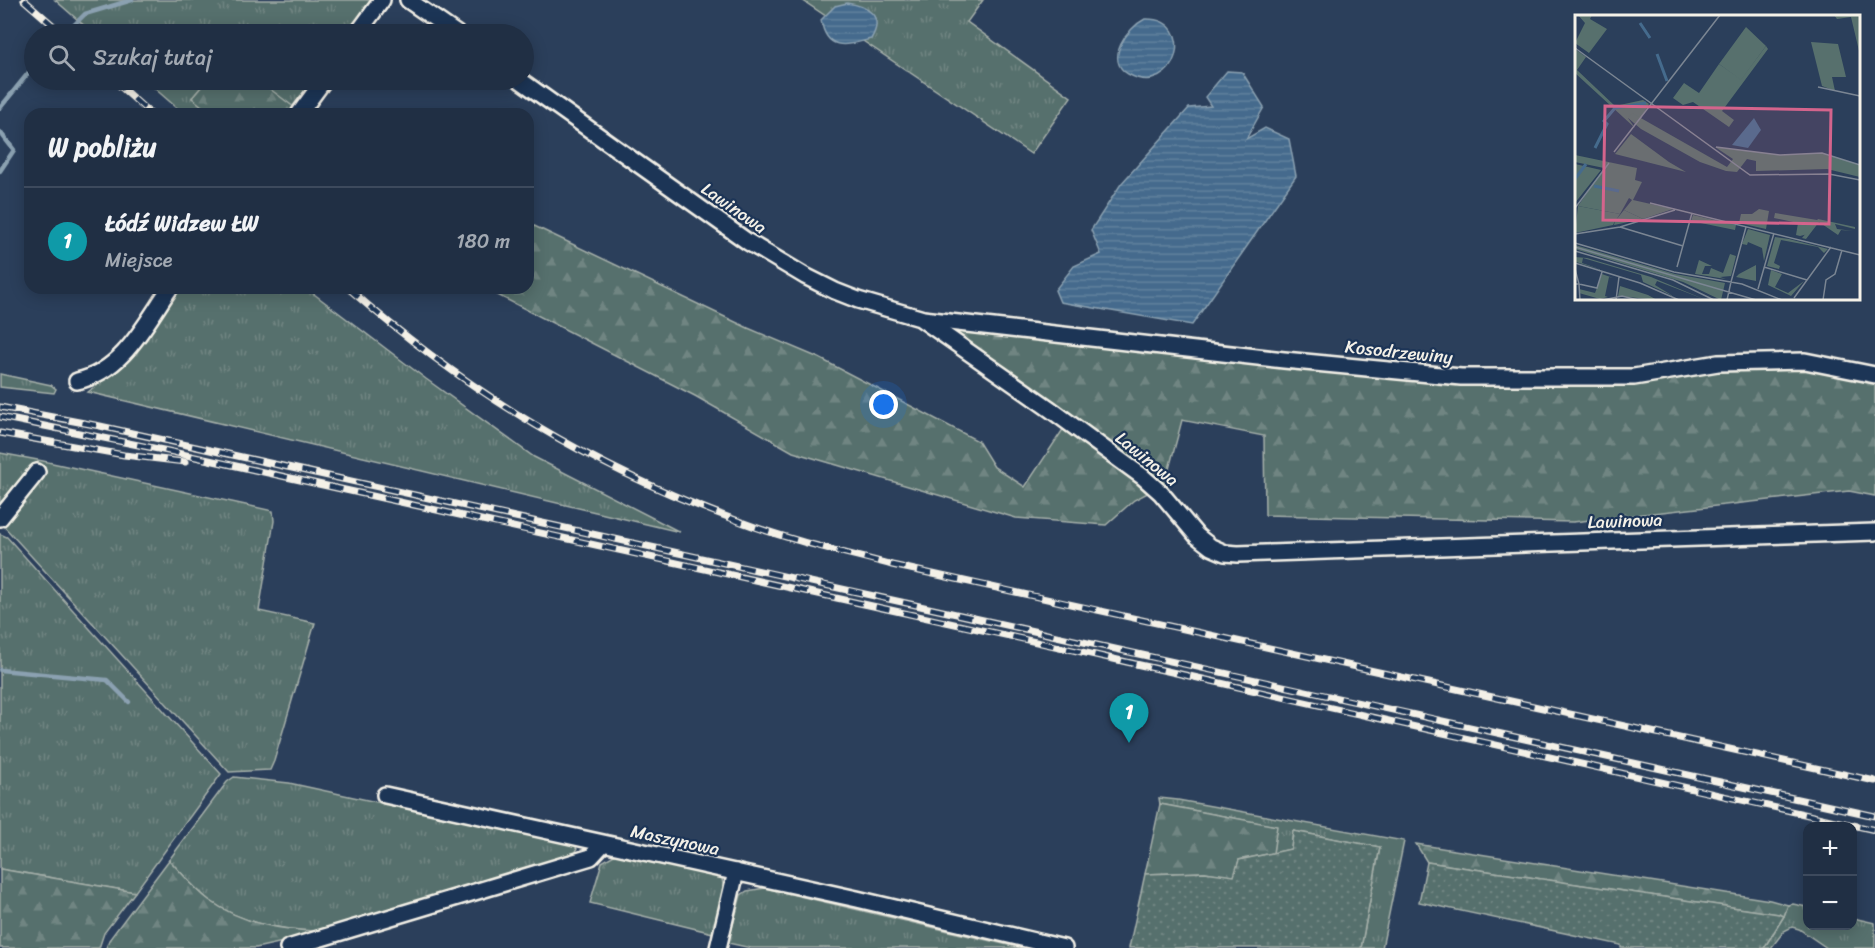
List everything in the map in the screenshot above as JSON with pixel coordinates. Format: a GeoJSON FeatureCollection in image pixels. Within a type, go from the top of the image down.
{"type":"FeatureCollection","features":[{"type":"Feature","properties":{"kind":"street"},"geometry":{"type":"LineString","coordinates":[[364,24],[382,0]]}},
{"type":"Feature","properties":{"kind":"street"},"geometry":{"type":"LineString","coordinates":[[408,0],[443,24]]}},
{"type":"Feature","properties":{"kind":"street"},"geometry":{"type":"LineString","coordinates":[[303,108],[317,90]]}},
{"type":"Feature","properties":{"kind":"street","name":"Lawinowa"},"geometry":{"type":"LineString","coordinates":[[534,90],[748,242],[786,265],[835,291],[871,305],[920,318],[1143,477],[1161,493],[1197,536],[1225,553],[1875,532]]}},
{"type":"Feature","properties":{"kind":"street"},"geometry":{"type":"LineString","coordinates":[[77,381],[91,378],[104,371],[119,358],[166,294]]}},
{"type":"Feature","properties":{"kind":"street","name":"Kosodrzewiny"},"geometry":{"type":"LineString","coordinates":[[920,318],[1284,360],[1461,377],[1634,377],[1718,363],[1804,361],[1875,375]]}},
{"type":"Feature","properties":{"kind":"street"},"geometry":{"type":"LineString","coordinates":[[0,518],[37,472]]}},
{"type":"Feature","properties":{"kind":"street"},"geometry":{"type":"LineString","coordinates":[[385,795],[603,844]]}},
{"type":"Feature","properties":{"kind":"street","name":"Maszynowa"},"geometry":{"type":"LineString","coordinates":[[288,948],[591,857],[603,844],[736,872],[1064,948]]}},
{"type":"Feature","properties":{"kind":"street"},"geometry":{"type":"LineString","coordinates":[[718,948],[736,872]]}},
{"type":"Feature","properties":{"kind":"green space"},"geometry":{"type":"Polygon","coordinates":[[[55,0],[373,0],[355,24],[83,24],[55,0]]]}},
{"type":"Feature","properties":{"kind":"green space"},"geometry":{"type":"Polygon","coordinates":[[[802,0],[983,0],[967,22],[1071,97],[1031,154],[802,0]]]}},
{"type":"Feature","properties":{"kind":"green space"},"geometry":{"type":"Polygon","coordinates":[[[156,90],[199,90],[192,98],[204,108],[177,108],[156,90]]]}},
{"type":"Feature","properties":{"kind":"green space"},"geometry":{"type":"Polygon","coordinates":[[[199,90],[271,90],[295,108],[204,108],[192,98],[199,90]]]}},
{"type":"Feature","properties":{"kind":"green space"},"geometry":{"type":"Polygon","coordinates":[[[271,90],[305,90],[292,107],[271,90]]]}},
{"type":"Feature","properties":{"kind":"green space"},"geometry":{"type":"Polygon","coordinates":[[[534,226],[748,328],[819,358],[978,441],[994,467],[1025,487],[1068,422],[920,318],[1461,377],[1634,377],[1805,361],[1875,375],[1875,496],[1849,491],[1573,522],[1265,515],[1264,436],[1182,420],[1165,484],[1134,500],[1106,525],[1016,518],[793,452],[695,396],[496,294],[534,294],[534,226]]]}},
{"type":"Feature","properties":{"kind":"green space"},"geometry":{"type":"Polygon","coordinates":[[[173,294],[314,294],[534,457],[680,532],[88,392],[121,365],[173,294]]]}},
{"type":"Feature","properties":{"kind":"green space"},"geometry":{"type":"Polygon","coordinates":[[[0,374],[51,385],[56,389],[54,393],[0,387],[0,374]]]}},
{"type":"Feature","properties":{"kind":"green space"},"geometry":{"type":"Polygon","coordinates":[[[0,453],[273,511],[274,521],[259,611],[315,623],[270,770],[229,772],[0,522],[0,453]]]}},
{"type":"Feature","properties":{"kind":"green space"},"geometry":{"type":"Polygon","coordinates":[[[0,534],[7,537],[221,774],[135,892],[0,869],[0,534]]]}},
{"type":"Feature","properties":{"kind":"green space"},"geometry":{"type":"Polygon","coordinates":[[[234,777],[289,783],[575,845],[577,849],[575,855],[328,932],[266,925],[237,916],[209,900],[169,860],[227,782],[234,777]]]}},
{"type":"Feature","properties":{"kind":"green space"},"geometry":{"type":"Polygon","coordinates":[[[1159,798],[1404,841],[1382,948],[1361,948],[1380,847],[1293,831],[1291,849],[1273,853],[1276,826],[1160,804],[1159,798]]]}},
{"type":"Feature","properties":{"kind":"green space"},"geometry":{"type":"Polygon","coordinates":[[[1160,804],[1277,826],[1273,853],[1239,860],[1235,877],[1205,872],[1145,874],[1160,804]]]}},
{"type":"Feature","properties":{"kind":"green space"},"geometry":{"type":"Polygon","coordinates":[[[1293,831],[1380,847],[1361,948],[1129,948],[1145,874],[1205,872],[1234,876],[1239,860],[1291,849],[1293,831]]]}},
{"type":"Feature","properties":{"kind":"green space"},"geometry":{"type":"Polygon","coordinates":[[[1416,844],[1770,900],[1788,905],[1784,916],[1427,862],[1416,844]]]}},
{"type":"Feature","properties":{"kind":"green space"},"geometry":{"type":"Polygon","coordinates":[[[624,854],[722,878],[724,892],[713,933],[590,903],[602,862],[614,855],[624,854]]]}},
{"type":"Feature","properties":{"kind":"green space"},"geometry":{"type":"Polygon","coordinates":[[[169,860],[204,896],[237,916],[281,928],[328,932],[256,948],[106,948],[109,940],[169,860]]]}},
{"type":"Feature","properties":{"kind":"green space"},"geometry":{"type":"Polygon","coordinates":[[[1427,862],[1784,916],[1764,948],[1621,948],[1621,945],[1419,902],[1427,862]]]}},
{"type":"Feature","properties":{"kind":"green space"},"geometry":{"type":"Polygon","coordinates":[[[0,869],[135,892],[104,933],[99,948],[0,948],[0,869]]]}},
{"type":"Feature","properties":{"kind":"green space"},"geometry":{"type":"Polygon","coordinates":[[[765,888],[1021,948],[751,948],[728,943],[741,895],[747,891],[765,888]]]}},
{"type":"Feature","properties":{"kind":"green space"},"geometry":{"type":"Polygon","coordinates":[[[1788,905],[1803,906],[1803,930],[1857,930],[1857,919],[1875,923],[1875,948],[1827,948],[1799,929],[1792,927],[1784,931],[1771,948],[1764,948],[1784,916],[1788,905]]]}},
{"type":"Feature","properties":{"kind":"water"},"geometry":{"type":"Polygon","coordinates":[[[847,3],[868,10],[875,18],[875,31],[871,39],[839,44],[828,38],[821,20],[835,6],[847,3]]]}},
{"type":"Feature","properties":{"kind":"water"},"geometry":{"type":"Polygon","coordinates":[[[1145,19],[1162,22],[1172,31],[1176,43],[1175,56],[1169,68],[1159,77],[1145,79],[1128,74],[1121,68],[1118,53],[1131,29],[1145,19]]]}},
{"type":"Feature","properties":{"kind":"water"},"geometry":{"type":"Polygon","coordinates":[[[1227,71],[1242,72],[1264,107],[1246,139],[1265,128],[1289,139],[1296,176],[1192,325],[1060,302],[1055,290],[1074,266],[1101,254],[1091,230],[1121,184],[1189,108],[1211,106],[1205,97],[1227,71]]]}},
{"type":"Feature","properties":{"kind":"waterway"},"geometry":{"type":"LineString","coordinates":[[75,24],[85,14],[132,0]]}},
{"type":"Feature","properties":{"kind":"waterway"},"geometry":{"type":"LineString","coordinates":[[0,108],[24,78]]}},
{"type":"Feature","properties":{"kind":"waterway"},"geometry":{"type":"LineString","coordinates":[[0,132],[14,150],[0,171]]}},
{"type":"Feature","properties":{"kind":"waterway"},"geometry":{"type":"LineString","coordinates":[[0,670],[107,680],[129,702]]}},
{"type":"Feature","properties":{"kind":"railway"},"geometry":{"type":"LineString","coordinates":[[24,0],[52,24]]}},
{"type":"Feature","properties":{"kind":"railway"},"geometry":{"type":"LineString","coordinates":[[124,90],[144,108]]}},
{"type":"Feature","properties":{"kind":"railway"},"geometry":{"type":"LineString","coordinates":[[355,294],[439,361],[535,425],[636,479],[689,502],[762,529],[892,565],[1875,781]]}},
{"type":"Feature","properties":{"kind":"railway"},"geometry":{"type":"LineString","coordinates":[[0,407],[100,426],[1875,816]]}},
{"type":"Feature","properties":{"kind":"railway"},"geometry":{"type":"LineString","coordinates":[[0,417],[168,451],[1100,656],[1875,830]]}},
{"type":"Feature","properties":{"kind":"railway"},"geometry":{"type":"LineString","coordinates":[[0,433],[124,455],[185,462]]}},
{"type":"Feature","properties":{"kind":"place","name":"Łódź Widzew ŁW"},"geometry":{"type":"Point","coordinates":[1129,743]}}]}
